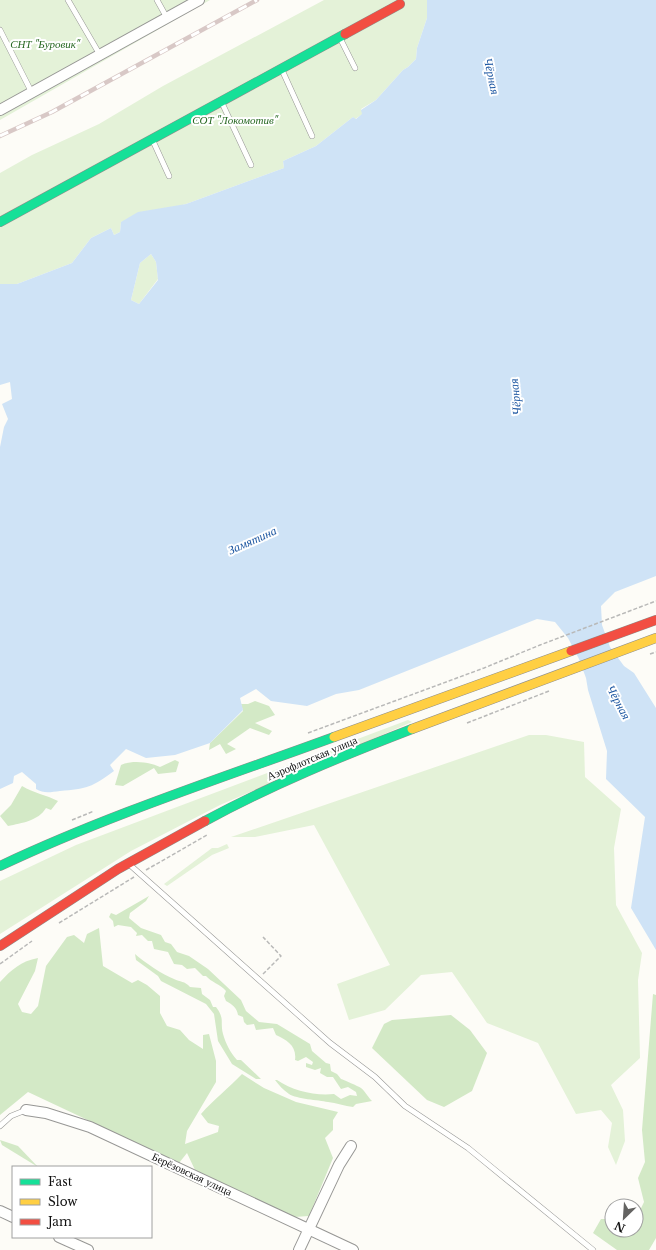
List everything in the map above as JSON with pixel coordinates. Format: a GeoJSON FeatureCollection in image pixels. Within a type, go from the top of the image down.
{"type":"FeatureCollection","features":[{"type":"Feature","properties":{"kind":"main road"},"geometry":{"type":"LineString","coordinates":[[0,222],[400,4]]}},
{"type":"Feature","properties":{"kind":"main road","name":"Аэрофлотская улица"},"geometry":{"type":"LineString","coordinates":[[0,866],[51,842],[121,815],[656,620]]}},
{"type":"Feature","properties":{"kind":"main road","name":"Аэрофлотская улица"},"geometry":{"type":"LineString","coordinates":[[0,946],[127,863],[240,802],[326,764],[551,676],[656,638]]}},
{"type":"Feature","properties":{"kind":"street"},"geometry":{"type":"LineString","coordinates":[[0,110],[32,94],[199,0]]}},
{"type":"Feature","properties":{"kind":"street","name":"Берёзовская улица"},"geometry":{"type":"LineString","coordinates":[[26,1110],[46,1113],[90,1126],[353,1250]]}},
{"type":"Feature","properties":{"kind":"street"},"geometry":{"type":"LineString","coordinates":[[299,1250],[339,1165],[351,1146]]}},
{"type":"Feature","properties":{"kind":"street"},"geometry":{"type":"LineString","coordinates":[[0,1211],[12,1216]]}},
{"type":"Feature","properties":{"kind":"street"},"geometry":{"type":"LineString","coordinates":[[61,1238],[88,1250]]}},
{"type":"Feature","properties":{"kind":"lane"},"geometry":{"type":"LineString","coordinates":[[68,0],[100,55]]}},
{"type":"Feature","properties":{"kind":"lane"},"geometry":{"type":"LineString","coordinates":[[157,0],[167,18]]}},
{"type":"Feature","properties":{"kind":"lane"},"geometry":{"type":"LineString","coordinates":[[0,30],[32,94]]}},
{"type":"Feature","properties":{"kind":"lane"},"geometry":{"type":"LineString","coordinates":[[340,37],[355,68]]}},
{"type":"Feature","properties":{"kind":"lane"},"geometry":{"type":"LineString","coordinates":[[282,69],[312,136]]}},
{"type":"Feature","properties":{"kind":"lane"},"geometry":{"type":"LineString","coordinates":[[221,102],[252,165]]}},
{"type":"Feature","properties":{"kind":"lane"},"geometry":{"type":"LineString","coordinates":[[152,140],[169,176]]}},
{"type":"Feature","properties":{"kind":"lane"},"geometry":{"type":"LineString","coordinates":[[127,863],[330,1043],[375,1077],[405,1106],[468,1148],[593,1250]]}},
{"type":"Feature","properties":{"kind":"lane"},"geometry":{"type":"LineString","coordinates":[[0,1126],[11,1116],[26,1110]]}},
{"type":"Feature","properties":{"kind":"path"},"geometry":{"type":"LineString","coordinates":[[540,645],[656,601]]}},
{"type":"Feature","properties":{"kind":"path"},"geometry":{"type":"LineString","coordinates":[[463,724],[549,691]]}},
{"type":"Feature","properties":{"kind":"path"},"geometry":{"type":"LineString","coordinates":[[55,926],[209,834]]}},
{"type":"Feature","properties":{"kind":"path"},"geometry":{"type":"LineString","coordinates":[[258,979],[281,956],[263,937]]}},
{"type":"Feature","properties":{"kind":"path"},"geometry":{"type":"LineString","coordinates":[[0,964],[36,938]]}},
{"type":"Feature","properties":{"kind":"green space","name":"СНТ \"Буровик\""},"geometry":{"type":"Polygon","coordinates":[[[0,0],[210,0],[0,120],[0,0]]]}},
{"type":"Feature","properties":{"kind":"green space","name":"СОТ \"Локомотив\""},"geometry":{"type":"Polygon","coordinates":[[[324,0],[427,0],[427,18],[417,48],[416,59],[403,70],[376,100],[361,109],[363,114],[355,119],[353,117],[316,146],[283,161],[284,168],[186,204],[121,222],[120,232],[114,235],[111,228],[91,238],[72,263],[17,284],[0,284],[0,173],[32,155],[99,124],[163,86],[324,0]]]}},
{"type":"Feature","properties":{"kind":"green space"},"geometry":{"type":"Polygon","coordinates":[[[151,254],[156,262],[158,279],[139,304],[131,300],[140,263],[151,254]]]}},
{"type":"Feature","properties":{"kind":"green space"},"geometry":{"type":"Polygon","coordinates":[[[255,701],[269,706],[275,715],[255,723],[272,731],[269,735],[250,728],[227,744],[236,749],[226,754],[220,744],[209,750],[210,743],[243,711],[241,704],[248,704],[255,701]]]}},
{"type":"Feature","properties":{"kind":"green space"},"geometry":{"type":"Polygon","coordinates":[[[408,720],[412,722],[220,805],[131,851],[0,934],[0,881],[76,845],[408,720]]]}},
{"type":"Feature","properties":{"kind":"green space"},"geometry":{"type":"Polygon","coordinates":[[[529,735],[546,735],[584,742],[585,777],[621,809],[614,848],[616,905],[642,953],[638,980],[640,1058],[611,1085],[623,1110],[625,1141],[616,1165],[608,1147],[612,1123],[601,1110],[576,1114],[538,1043],[487,1023],[452,972],[421,975],[385,1010],[349,1020],[337,984],[390,965],[314,825],[255,837],[231,837],[529,735]]]}},
{"type":"Feature","properties":{"kind":"green space"},"geometry":{"type":"Polygon","coordinates":[[[175,760],[179,762],[176,772],[158,774],[154,768],[123,786],[115,785],[121,765],[130,762],[140,762],[160,767],[175,760]]]}},
{"type":"Feature","properties":{"kind":"green space"},"geometry":{"type":"Polygon","coordinates":[[[22,786],[58,801],[51,810],[46,808],[34,819],[8,826],[0,816],[11,805],[22,786]]]}},
{"type":"Feature","properties":{"kind":"green space"},"geometry":{"type":"Polygon","coordinates":[[[227,844],[229,848],[212,855],[167,886],[164,884],[212,848],[218,848],[227,844]]]}},
{"type":"Feature","properties":{"kind":"green space"},"geometry":{"type":"Polygon","coordinates":[[[149,896],[146,901],[130,913],[129,918],[141,928],[161,935],[165,942],[171,944],[177,952],[189,956],[208,969],[241,1000],[246,1011],[259,1022],[277,1024],[310,1044],[312,1051],[326,1063],[330,1064],[331,1071],[337,1074],[341,1079],[361,1088],[372,1101],[356,1104],[353,1107],[293,1096],[283,1089],[275,1080],[304,1092],[334,1094],[341,1099],[350,1095],[357,1096],[356,1092],[348,1087],[341,1089],[333,1077],[327,1077],[320,1073],[321,1068],[315,1070],[306,1067],[306,1063],[312,1065],[313,1062],[306,1057],[298,1061],[295,1060],[293,1047],[287,1041],[276,1035],[273,1028],[256,1030],[254,1024],[247,1025],[244,1022],[243,1017],[238,1015],[234,1006],[226,1001],[224,996],[226,991],[206,976],[203,976],[195,968],[187,969],[182,965],[174,964],[168,952],[154,949],[152,941],[148,941],[142,935],[136,936],[137,933],[131,927],[118,925],[114,927],[113,921],[109,917],[111,913],[116,915],[149,896]]]}},
{"type":"Feature","properties":{"kind":"green space"},"geometry":{"type":"Polygon","coordinates":[[[99,928],[103,966],[132,983],[138,980],[147,985],[160,996],[160,1013],[167,1026],[180,1030],[189,1040],[203,1049],[203,1035],[209,1034],[216,1061],[216,1082],[187,1131],[185,1144],[218,1132],[219,1126],[208,1123],[201,1114],[242,1074],[264,1088],[296,1102],[338,1112],[333,1120],[333,1130],[325,1138],[333,1158],[309,1216],[294,1217],[195,1170],[187,1153],[179,1163],[28,1092],[0,1115],[0,982],[26,961],[38,958],[35,971],[18,1004],[22,1012],[31,1014],[38,1006],[46,966],[67,937],[74,935],[84,943],[87,934],[99,928]]]}},
{"type":"Feature","properties":{"kind":"green space"},"geometry":{"type":"Polygon","coordinates":[[[135,954],[165,975],[190,987],[201,988],[202,994],[210,1000],[213,1007],[216,1007],[220,1014],[223,1034],[232,1054],[237,1060],[241,1060],[261,1079],[256,1079],[232,1064],[218,1041],[214,1014],[206,1004],[161,981],[158,976],[136,960],[135,954]]]}},
{"type":"Feature","properties":{"kind":"green space"},"geometry":{"type":"Polygon","coordinates":[[[653,994],[656,995],[656,1238],[649,1250],[617,1250],[593,1233],[601,1219],[604,1219],[604,1238],[644,1238],[644,1198],[638,1178],[645,1162],[642,1130],[653,994]]]}},
{"type":"Feature","properties":{"kind":"green space"},"geometry":{"type":"Polygon","coordinates":[[[451,1015],[470,1030],[487,1053],[472,1091],[444,1107],[427,1100],[372,1048],[384,1024],[392,1020],[451,1015]]]}},
{"type":"Feature","properties":{"kind":"green space"},"geometry":{"type":"Polygon","coordinates":[[[0,1140],[18,1146],[37,1166],[36,1166],[2,1145],[0,1140]]]}},
{"type":"Feature","properties":{"kind":"water"},"geometry":{"type":"Polygon","coordinates":[[[427,0],[656,0],[656,576],[615,592],[601,606],[602,625],[610,647],[624,666],[634,673],[656,708],[656,950],[631,908],[645,817],[606,779],[607,751],[588,690],[586,678],[579,659],[568,638],[555,622],[537,619],[359,690],[336,694],[307,706],[271,701],[256,689],[240,698],[243,710],[210,743],[175,755],[146,758],[126,749],[110,765],[114,771],[95,784],[83,788],[42,792],[36,789],[36,784],[22,772],[14,776],[13,783],[0,789],[0,447],[4,427],[8,419],[2,404],[12,399],[10,382],[0,385],[0,284],[17,284],[72,263],[91,238],[111,228],[114,235],[120,232],[121,222],[138,212],[186,204],[284,168],[283,161],[316,146],[353,117],[356,119],[362,114],[361,110],[376,100],[403,70],[416,59],[417,48],[427,18],[427,0]],[[151,254],[140,263],[131,300],[139,304],[158,280],[156,262],[151,254]]]}},
{"type":"Feature","properties":{"kind":"railway"},"geometry":{"type":"LineString","coordinates":[[0,136],[52,112],[257,0]]}},
{"type":"Feature","properties":{"kind":"traffic: fast"},"geometry":{"type":"LineString","coordinates":[[0,222],[345,34]]}},
{"type":"Feature","properties":{"kind":"traffic: fast"},"geometry":{"type":"LineString","coordinates":[[205,821],[255,795],[412,729]]}},
{"type":"Feature","properties":{"kind":"traffic: fast"},"geometry":{"type":"LineString","coordinates":[[0,866],[82,830],[208,782],[334,737]]}},
{"type":"Feature","properties":{"kind":"traffic: slow"},"geometry":{"type":"LineString","coordinates":[[412,729],[656,638]]}},
{"type":"Feature","properties":{"kind":"traffic: slow"},"geometry":{"type":"LineString","coordinates":[[334,737],[571,651]]}},
{"type":"Feature","properties":{"kind":"traffic: jam"},"geometry":{"type":"LineString","coordinates":[[345,34],[400,4]]}},
{"type":"Feature","properties":{"kind":"traffic: jam"},"geometry":{"type":"LineString","coordinates":[[571,651],[656,620]]}},
{"type":"Feature","properties":{"kind":"traffic: jam"},"geometry":{"type":"LineString","coordinates":[[0,946],[118,869],[205,821]]}},
{"type":"Feature","properties":{"kind":"water label","name":"Чёрная"},"geometry":{"type":"Point","coordinates":[492,76]}},
{"type":"Feature","properties":{"kind":"water label","name":"Чёрная"},"geometry":{"type":"Point","coordinates":[515,397]}},
{"type":"Feature","properties":{"kind":"water label","name":"Замятина"},"geometry":{"type":"Point","coordinates":[252,540]}},
{"type":"Feature","properties":{"kind":"water label","name":"Чёрная"},"geometry":{"type":"Point","coordinates":[619,702]}}]}
